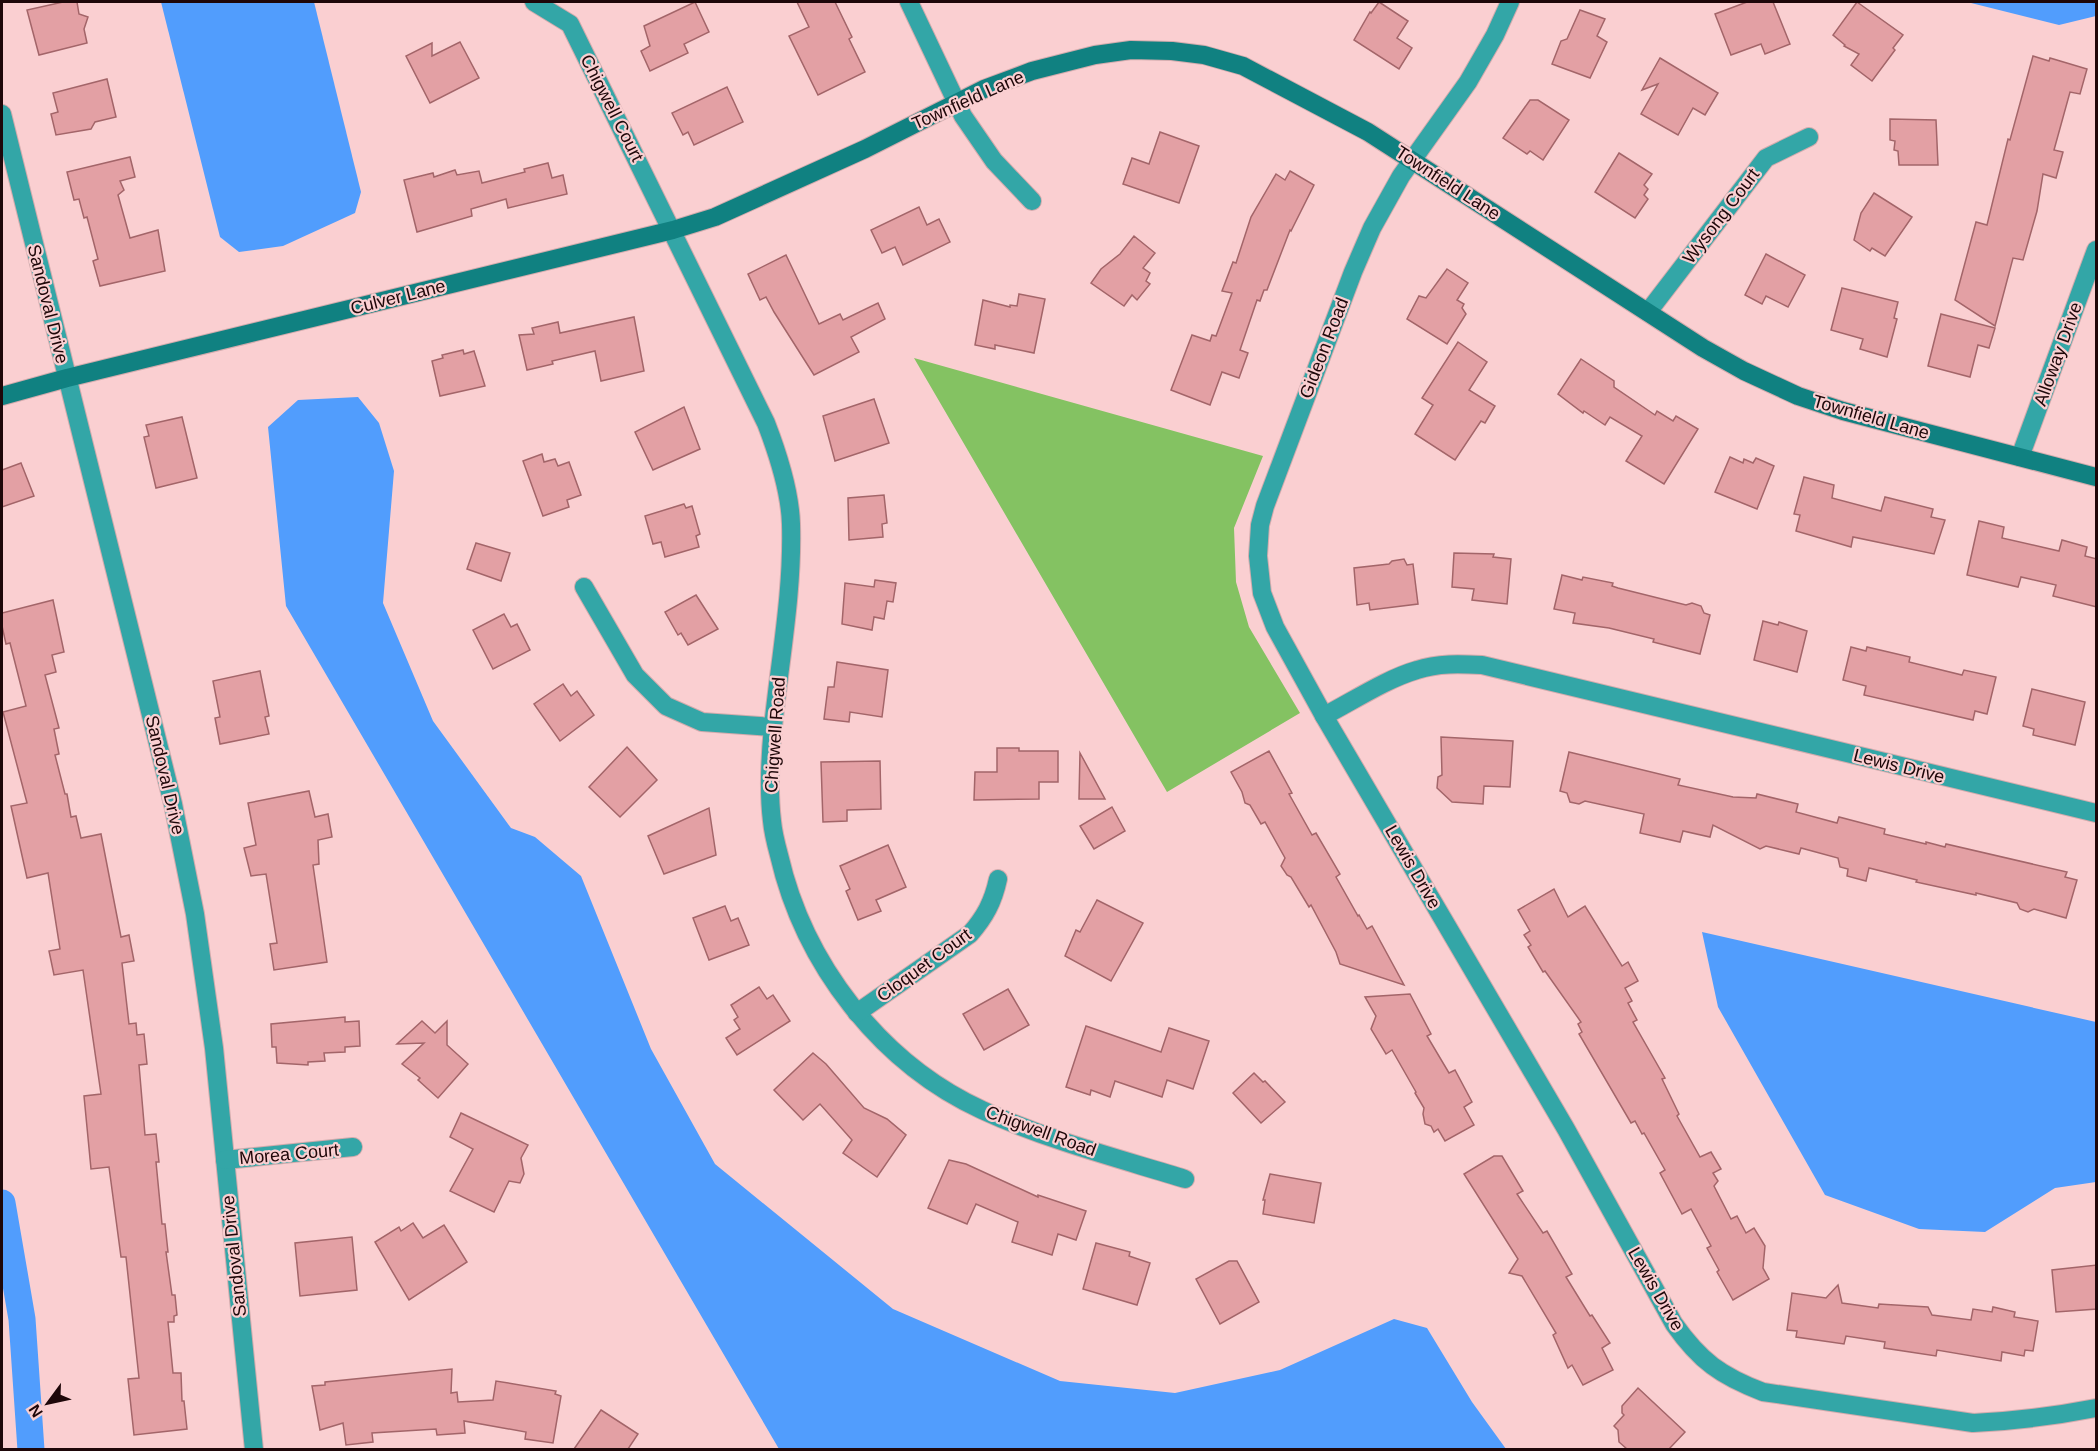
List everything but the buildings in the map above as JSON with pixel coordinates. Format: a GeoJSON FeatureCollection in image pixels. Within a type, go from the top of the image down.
{"type":"FeatureCollection","features":[{"type":"Feature","properties":{"kind":"street","name":"Chigwell Court"},"geometry":{"type":"LineString","coordinates":[[534,2],[570,24],[673,231]]}},
{"type":"Feature","properties":{"kind":"street"},"geometry":{"type":"LineString","coordinates":[[909,2],[956,103],[994,161],[1032,201]]}},
{"type":"Feature","properties":{"kind":"street","name":"Gideon Road"},"geometry":{"type":"LineString","coordinates":[[1324,716],[1275,627],[1263,592],[1258,556],[1260,525],[1265,506],[1353,272],[1372,228],[1412,160],[1468,82],[1496,35],[1510,2]]}},
{"type":"Feature","properties":{"kind":"street","name":"Townfield Lane"},"geometry":{"type":"LineString","coordinates":[[790,184],[984,89],[1032,72],[1095,55],[1131,50],[1172,51],[1204,55],[1244,66],[1368,132],[1702,348],[1744,371],[1798,396],[1843,411],[2097,477]]}},
{"type":"Feature","properties":{"kind":"street","name":"Sandoval Drive"},"geometry":{"type":"LineString","coordinates":[[2,114],[179,837],[195,914],[212,1037],[254,1449]]}},
{"type":"Feature","properties":{"kind":"street","name":"Wysong Court"},"geometry":{"type":"LineString","coordinates":[[1648,312],[1766,158],[1809,137]]}},
{"type":"Feature","properties":{"kind":"street","name":"Culver Lane"},"geometry":{"type":"LineString","coordinates":[[2,396],[67,378],[673,231],[715,217],[790,184]]}},
{"type":"Feature","properties":{"kind":"street","name":"Chigwell Road"},"geometry":{"type":"LineString","coordinates":[[673,231],[766,423],[786,491],[791,522],[788,607],[773,727],[769,780],[772,823],[785,880],[802,925],[825,968],[857,1013],[904,1061],[942,1088],[982,1110],[1049,1137],[1185,1179]]}},
{"type":"Feature","properties":{"kind":"street","name":"Alloway Drive"},"geometry":{"type":"LineString","coordinates":[[2020,458],[2097,250]]}},
{"type":"Feature","properties":{"kind":"street"},"geometry":{"type":"LineString","coordinates":[[584,587],[635,675],[666,706],[702,722],[773,727]]}},
{"type":"Feature","properties":{"kind":"street","name":"Lewis Drive"},"geometry":{"type":"LineString","coordinates":[[2097,813],[1482,665],[1452,663],[1417,669],[1324,716],[1566,1129],[1674,1324],[1688,1344],[1710,1365],[1735,1382],[1763,1392],[1972,1423],[2066,1414],[2097,1408]]}},
{"type":"Feature","properties":{"kind":"street","name":"Cloquet Court"},"geometry":{"type":"LineString","coordinates":[[857,1013],[970,934],[985,917],[994,897],[998,879]]}},
{"type":"Feature","properties":{"kind":"street","name":"Morea Court"},"geometry":{"type":"LineString","coordinates":[[225,1160],[353,1148]]}},
{"type":"Feature","properties":{"kind":"green space"},"geometry":{"type":"Polygon","coordinates":[[[914,358],[1263,456],[1234,528],[1236,582],[1249,627],[1300,713],[1167,792],[914,358]]]}},
{"type":"Feature","properties":{"kind":"water"},"geometry":{"type":"Polygon","coordinates":[[[161,2],[314,2],[361,192],[355,213],[283,246],[239,252],[220,237],[161,2]]]}},
{"type":"Feature","properties":{"kind":"water"},"geometry":{"type":"Polygon","coordinates":[[[1967,2],[2096,2],[2096,16],[2059,25],[1967,2]]]}},
{"type":"Feature","properties":{"kind":"water"},"geometry":{"type":"Polygon","coordinates":[[[358,397],[379,423],[394,471],[383,603],[433,721],[511,828],[535,837],[581,876],[651,1049],[715,1164],[893,1309],[1060,1381],[1175,1393],[1280,1370],[1394,1319],[1427,1328],[1472,1402],[1506,1449],[779,1449],[286,606],[268,427],[298,400],[358,397]]]}},
{"type":"Feature","properties":{"kind":"water"},"geometry":{"type":"Polygon","coordinates":[[[1702,932],[2096,1022],[2096,1182],[2055,1188],[1985,1232],[1919,1229],[1825,1195],[1718,1007],[1702,932]]]}},
{"type":"Feature","properties":{"kind":"waterway"},"geometry":{"type":"LineString","coordinates":[[2,1203],[22,1319],[31,1450]]}}]}
